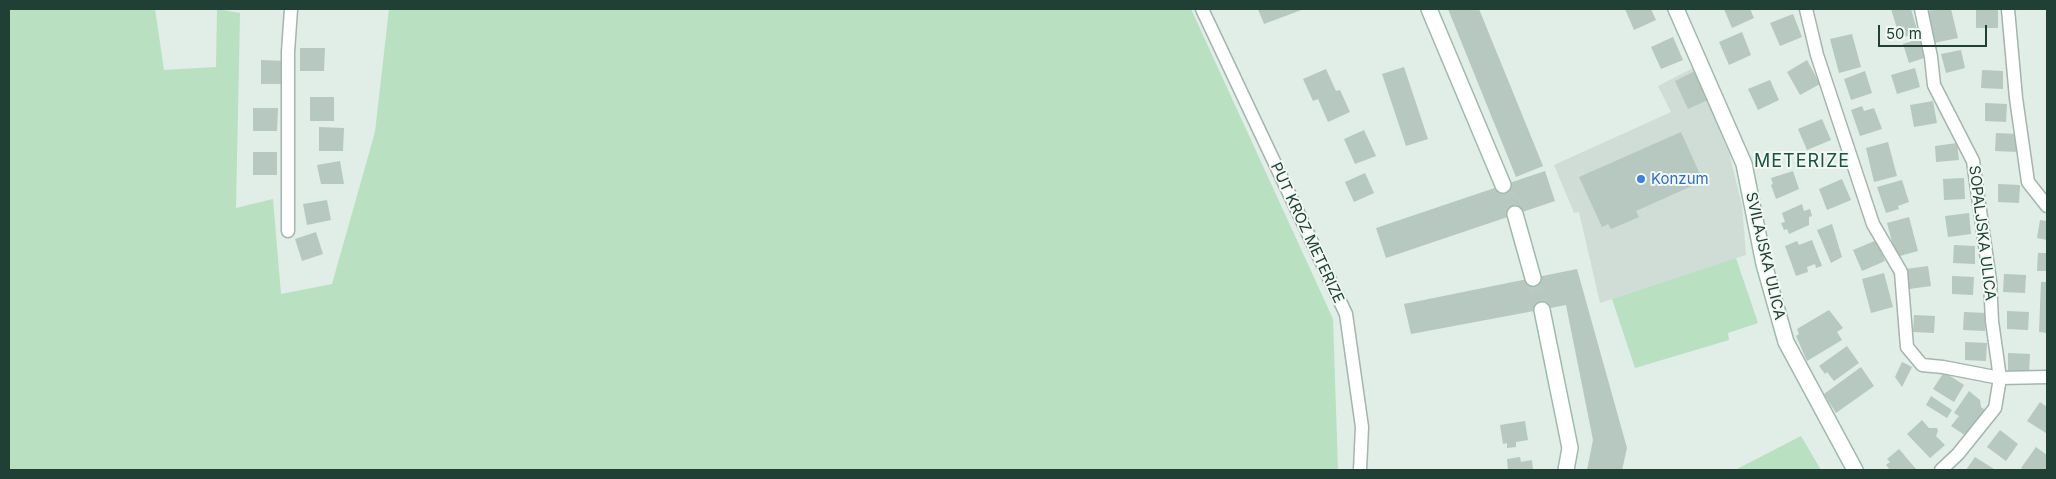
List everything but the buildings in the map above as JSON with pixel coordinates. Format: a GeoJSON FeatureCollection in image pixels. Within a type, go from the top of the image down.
{"type":"FeatureCollection","features":[{"type":"Feature","properties":{"kind":"street"},"geometry":{"type":"LineString","coordinates":[[288,231],[288,52],[291,9]]}},
{"type":"Feature","properties":{"kind":"street","name":"PUT KROZ METERIZE"},"geometry":{"type":"LineString","coordinates":[[1202,9],[1346,314],[1362,427],[1360,470]]}},
{"type":"Feature","properties":{"kind":"street"},"geometry":{"type":"LineString","coordinates":[[1430,9],[1503,185]]}},
{"type":"Feature","properties":{"kind":"street","name":"SVILAJSKA ULICA"},"geometry":{"type":"LineString","coordinates":[[1676,9],[1744,164],[1764,264],[1786,342],[1855,470]]}},
{"type":"Feature","properties":{"kind":"street"},"geometry":{"type":"LineString","coordinates":[[1806,9],[1817,56],[1873,224],[1901,272],[1907,348],[1922,364],[2000,378],[2047,378]]}},
{"type":"Feature","properties":{"kind":"street","name":"SOPALJSKA ULICA"},"geometry":{"type":"LineString","coordinates":[[1921,9],[1931,57],[1934,85],[1973,161],[1990,281],[1992,322],[2000,378],[1995,408],[1958,454],[1941,470]]}},
{"type":"Feature","properties":{"kind":"street"},"geometry":{"type":"LineString","coordinates":[[2008,9],[2016,98],[2028,182],[2047,206]]}},
{"type":"Feature","properties":{"kind":"street"},"geometry":{"type":"LineString","coordinates":[[1515,214],[1533,278]]}},
{"type":"Feature","properties":{"kind":"street"},"geometry":{"type":"LineString","coordinates":[[1542,310],[1570,448],[1566,470]]}},
{"type":"Feature","properties":{"kind":"shaded area"},"geometry":{"type":"Polygon","coordinates":[[[1695,67],[1729,153],[1742,205],[1746,255],[1600,303],[1579,212],[1574,213],[1554,165],[1671,112],[1658,86],[1695,67]]]}},
{"type":"Feature","properties":{"kind":"green space"},"geometry":{"type":"Polygon","coordinates":[[[9,9],[155,9],[164,70],[216,67],[217,9],[240,13],[236,208],[273,199],[281,294],[332,284],[375,132],[389,9],[1191,9],[1333,319],[1338,470],[9,470],[9,9]]]}},
{"type":"Feature","properties":{"kind":"green space"},"geometry":{"type":"Polygon","coordinates":[[[1736,258],[1758,323],[1728,333],[1729,340],[1635,368],[1612,299],[1736,258]]]}},
{"type":"Feature","properties":{"kind":"green space"},"geometry":{"type":"Polygon","coordinates":[[[1801,436],[1821,470],[1735,470],[1801,436]]]}},
{"type":"Feature","properties":{"kind":"tunnel"},"geometry":{"type":"LineString","coordinates":[[1503,185],[1515,214]]}},
{"type":"Feature","properties":{"kind":"tunnel"},"geometry":{"type":"LineString","coordinates":[[1533,278],[1542,310]]}},
{"type":"Feature","properties":{"kind":"place","name":"Konzum"},"geometry":{"type":"Point","coordinates":[1641,179]}},
{"type":"Feature","properties":{"kind":"district","name":"METERIZE"},"geometry":{"type":"Point","coordinates":[1802,162]}}]}
